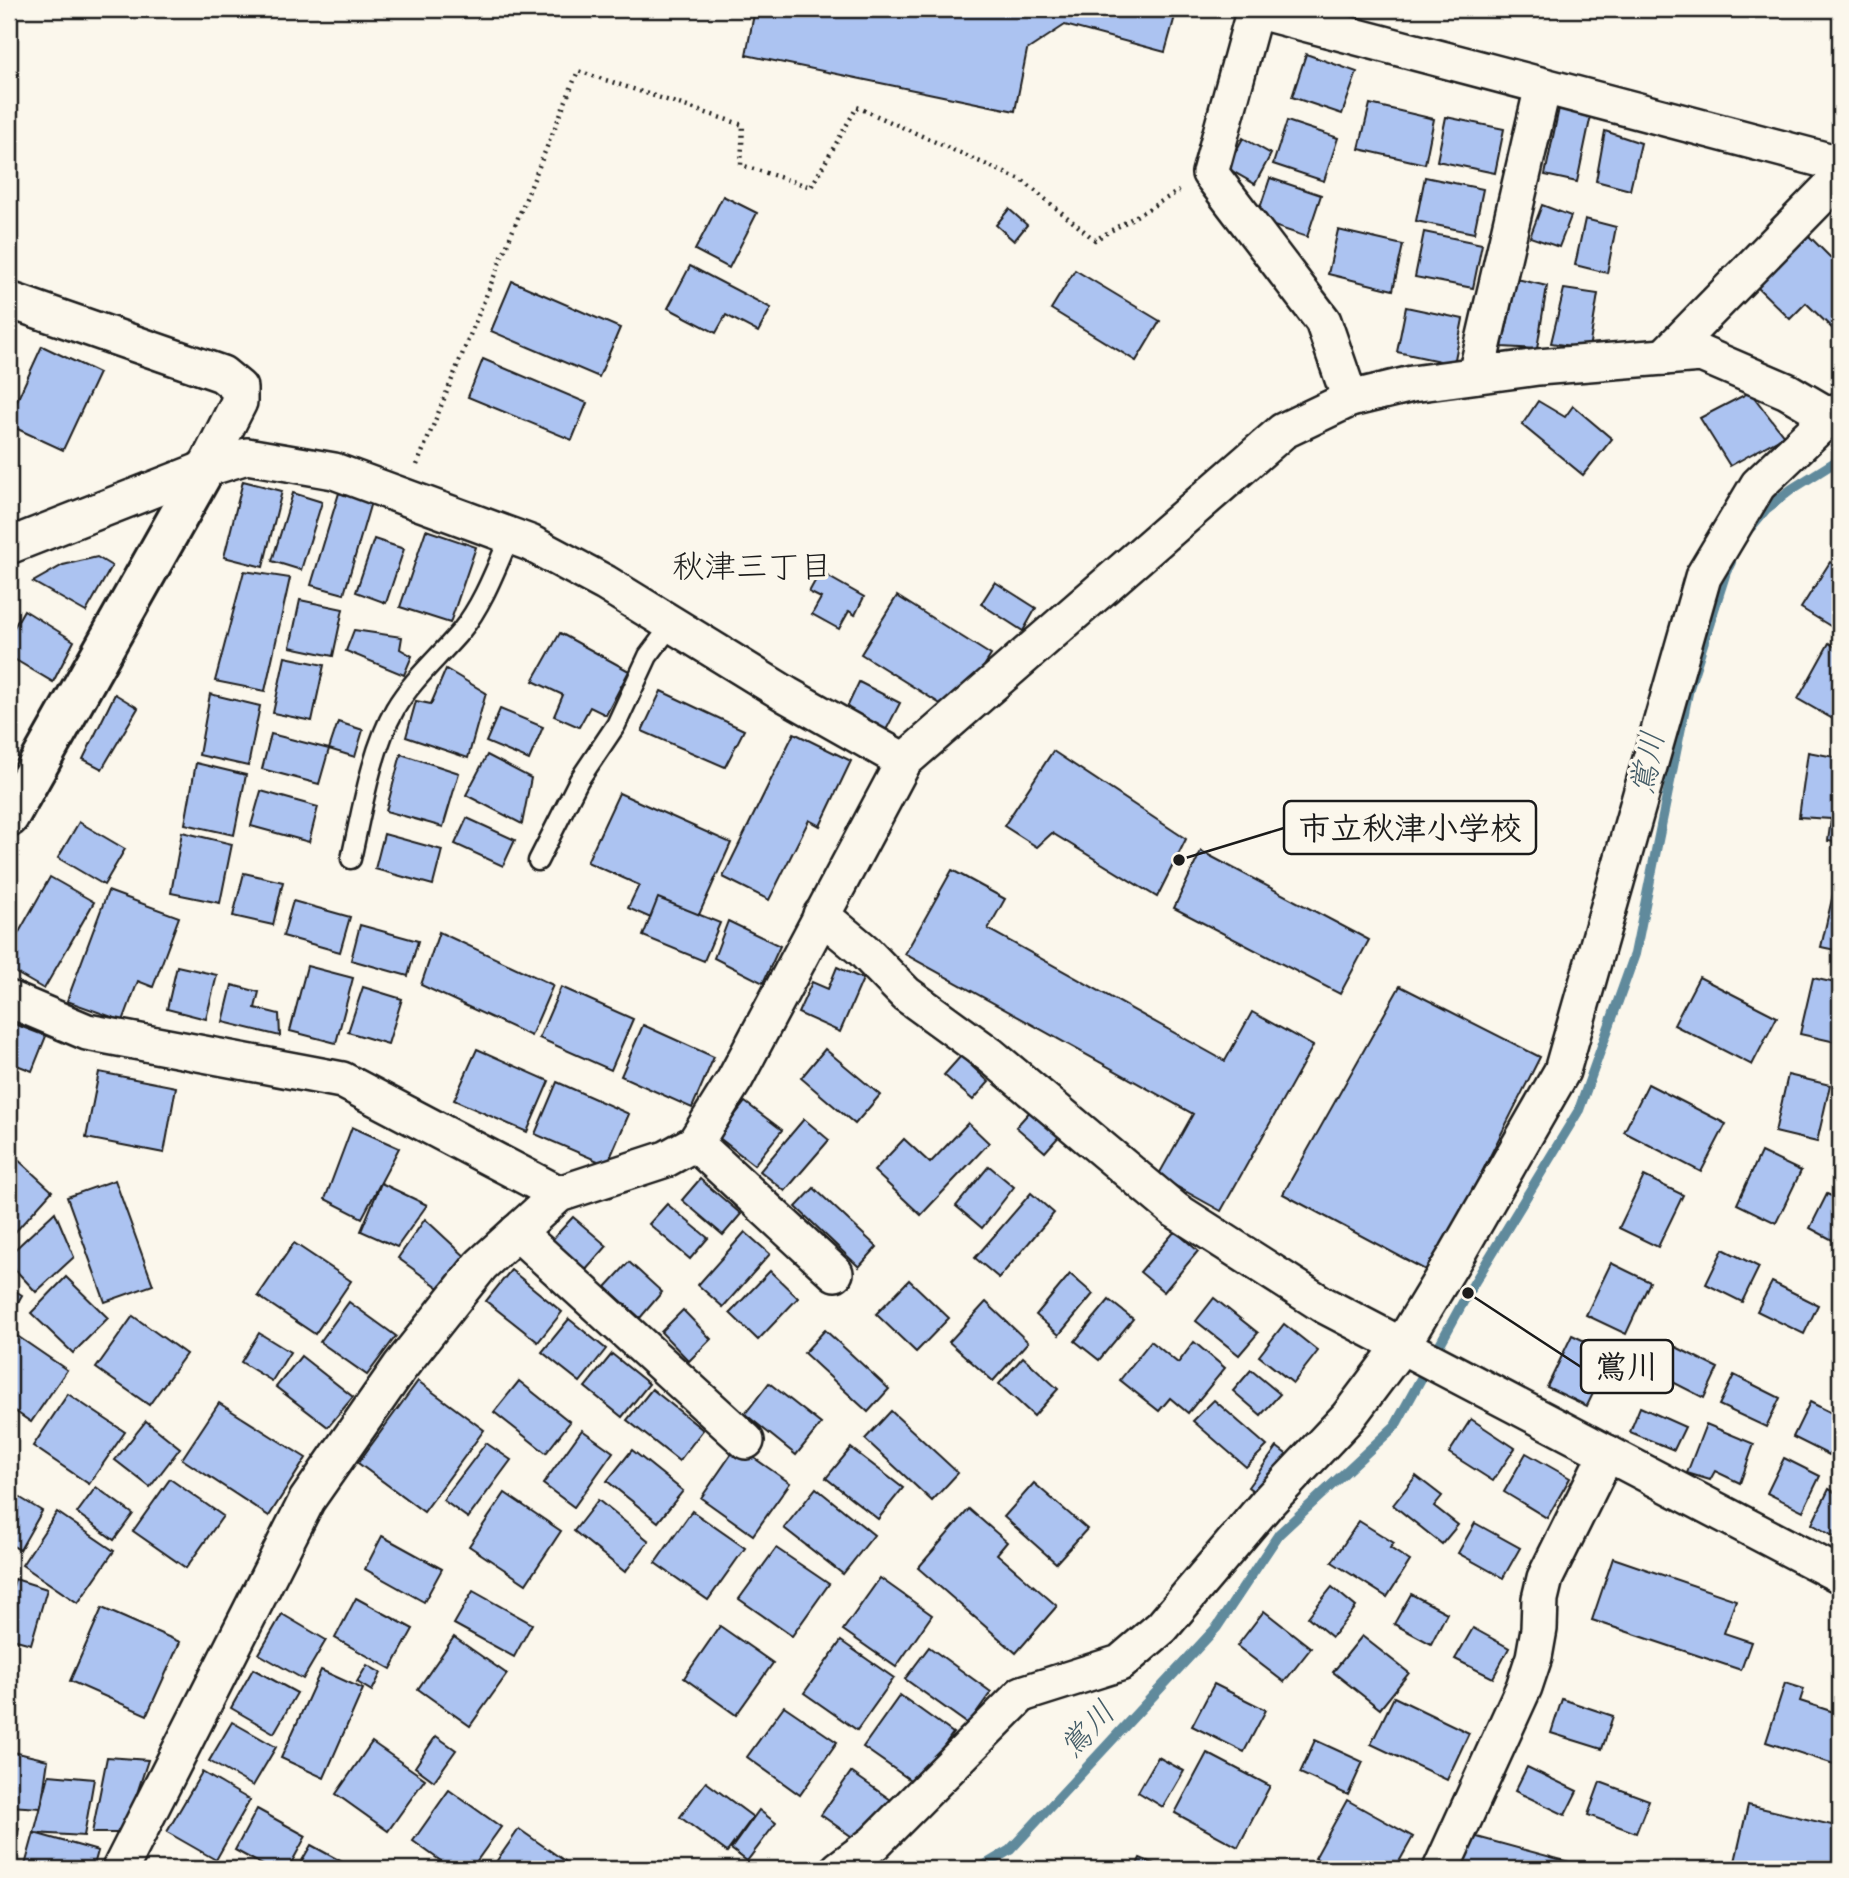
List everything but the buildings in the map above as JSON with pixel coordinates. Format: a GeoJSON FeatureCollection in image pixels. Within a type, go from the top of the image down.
{"type":"FeatureCollection","features":[{"type":"Feature","properties":{"kind":"street"},"geometry":{"type":"LineString","coordinates":[[1350,399],[1324,321],[1210,173],[1255,9],[1840,164]]}},
{"type":"Feature","properties":{"kind":"street"},"geometry":{"type":"LineString","coordinates":[[1476,375],[1543,86]]}},
{"type":"Feature","properties":{"kind":"street"},"geometry":{"type":"LineString","coordinates":[[1664,356],[1840,177]]}},
{"type":"Feature","properties":{"kind":"street"},"geometry":{"type":"LineString","coordinates":[[9,300],[222,374],[239,388],[239,402],[205,469],[9,817]]}},
{"type":"Feature","properties":{"kind":"street"},"geometry":{"type":"LineString","coordinates":[[120,1869],[307,1500],[400,1367],[481,1265],[559,1194],[666,1159],[695,1143],[735,1079],[904,761],[1283,431],[1350,399],[1412,384],[1538,367],[1701,354],[1837,416],[1758,485],[1703,577],[1562,1071],[1406,1347],[1348,1417],[1268,1502],[1162,1627],[1120,1663],[1022,1695],[874,1843],[839,1869]]}},
{"type":"Feature","properties":{"kind":"street"},"geometry":{"type":"LineString","coordinates":[[9,546],[205,469],[247,456],[334,471],[530,543],[606,583],[787,695],[904,761]]}},
{"type":"Feature","properties":{"kind":"street"},"geometry":{"type":"LineString","coordinates":[[821,915],[863,950],[906,994],[990,1055],[1175,1210],[1322,1304],[1840,1575]]}},
{"type":"Feature","properties":{"kind":"street"},"geometry":{"type":"LineString","coordinates":[[9,999],[86,1032],[342,1080],[559,1194]]}},
{"type":"Feature","properties":{"kind":"street"},"geometry":{"type":"LineString","coordinates":[[695,1143],[835,1273]]}},
{"type":"Feature","properties":{"kind":"street"},"geometry":{"type":"LineString","coordinates":[[517,1233],[746,1441]]}},
{"type":"Feature","properties":{"kind":"street"},"geometry":{"type":"LineString","coordinates":[[1441,1869],[1524,1687],[1534,1657],[1545,1578],[1607,1453]]}},
{"type":"Feature","properties":{"kind":"lane"},"geometry":{"type":"LineString","coordinates":[[351,859],[384,730],[397,706],[477,608],[510,536]]}},
{"type":"Feature","properties":{"kind":"lane"},"geometry":{"type":"LineString","coordinates":[[538,861],[579,780],[616,725],[648,656],[673,624]]}},
{"type":"Feature","properties":{"kind":"path"},"geometry":{"type":"LineString","coordinates":[[404,497],[578,71],[743,125],[741,165],[811,187],[856,107],[1023,181],[1095,240],[1210,173]]}},
{"type":"Feature","properties":{"kind":"waterway","name":"鴬川"},"geometry":{"type":"LineString","coordinates":[[1751,527],[1766,509],[1792,489],[1840,459]]}},
{"type":"Feature","properties":{"kind":"waterway","name":"鴬川"},"geometry":{"type":"LineString","coordinates":[[978,1869],[1010,1850],[1217,1627],[1279,1534],[1395,1426],[1468,1293],[1579,1110],[1635,954],[1689,688],[1731,562]]}},
{"type":"Feature","properties":{"kind":"place","name":"市立秋津小学校"},"geometry":{"type":"Point","coordinates":[1179,860]}},
{"type":"Feature","properties":{"kind":"place","name":"鴬川"},"geometry":{"type":"Point","coordinates":[1468,1293]}},
{"type":"Feature","properties":{"kind":"district","name":"秋津三丁目"},"geometry":{"type":"Point","coordinates":[752,566]}}]}
